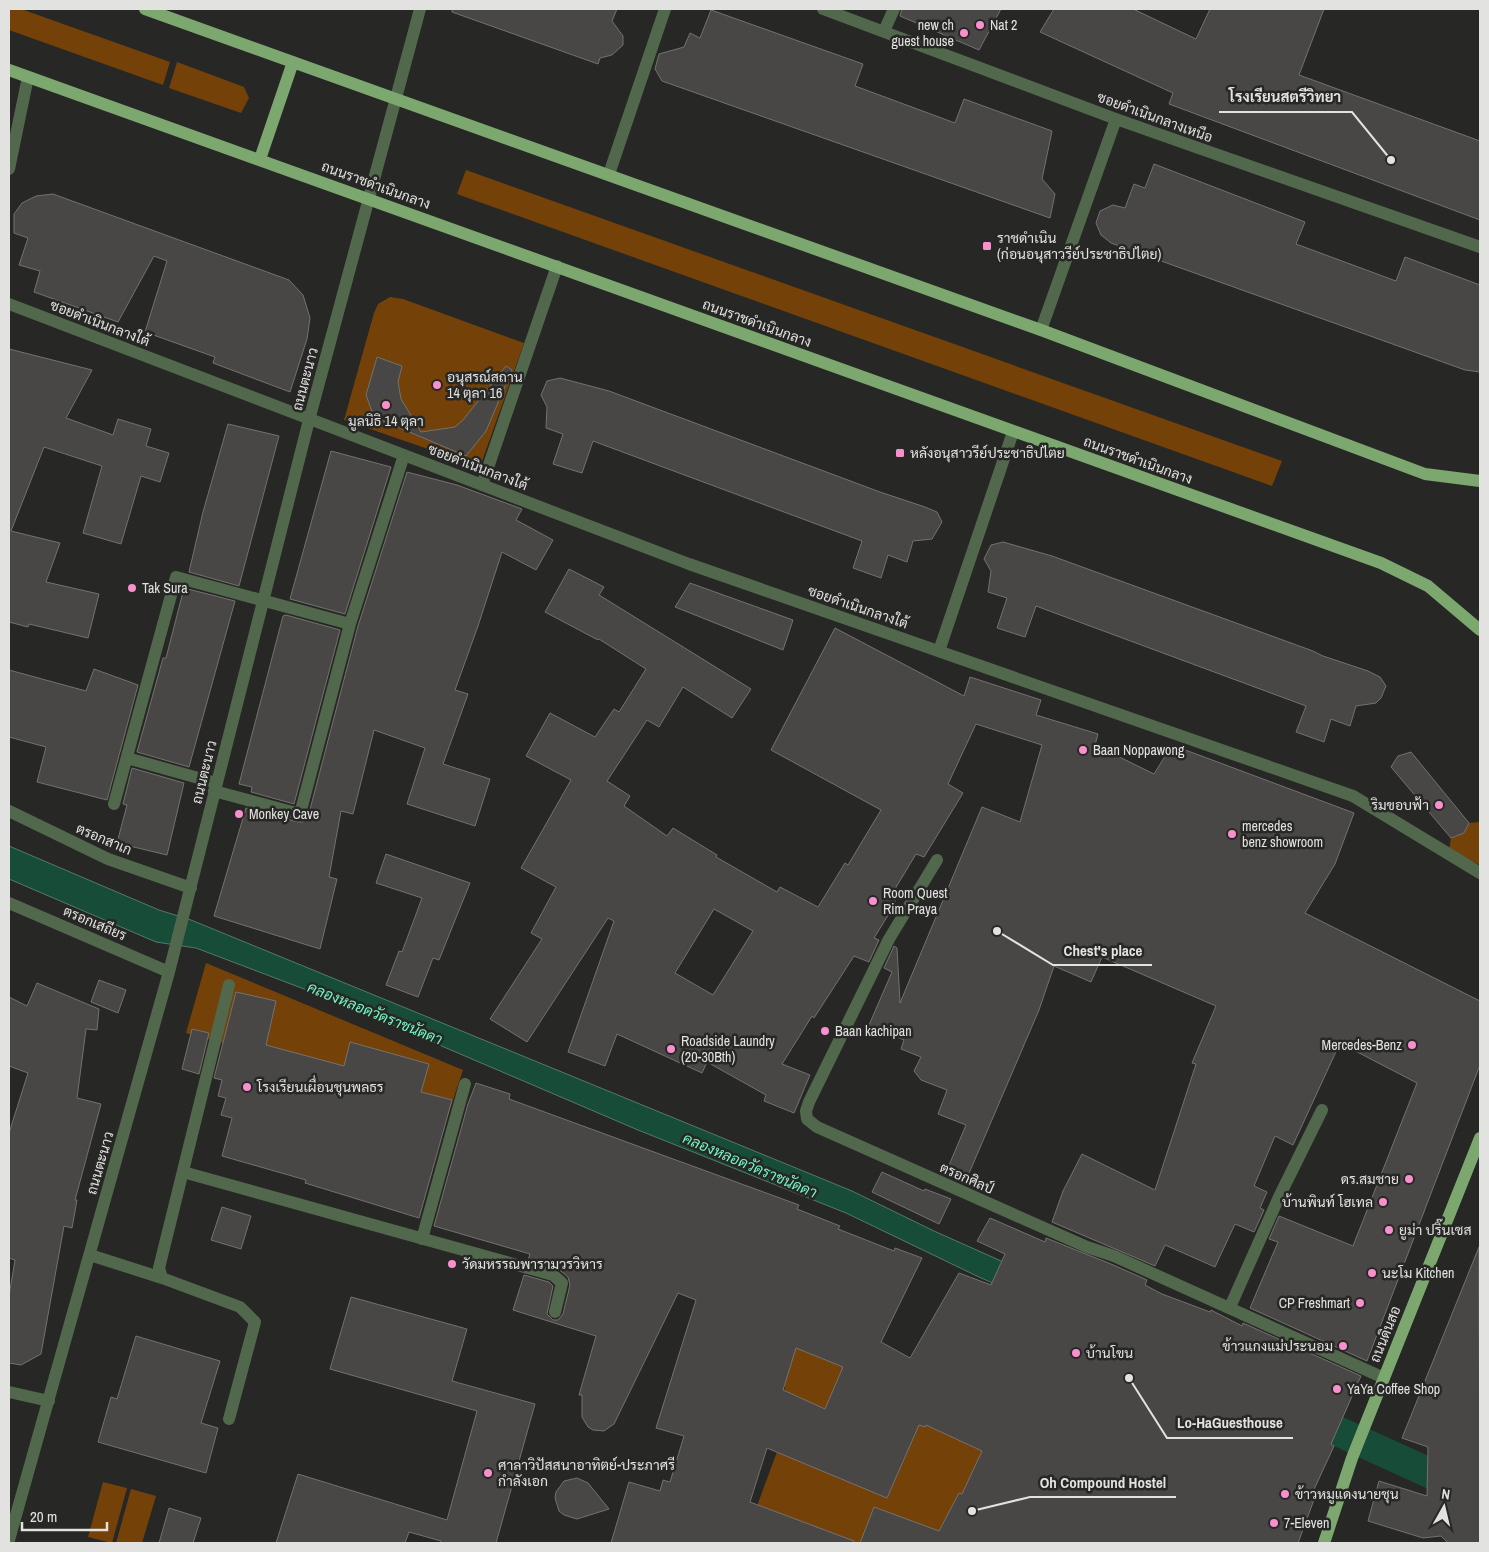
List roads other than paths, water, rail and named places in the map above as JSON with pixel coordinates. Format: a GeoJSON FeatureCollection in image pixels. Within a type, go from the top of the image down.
{"type":"FeatureCollection","features":[{"type":"Feature","properties":{"kind":"main road"},"geometry":{"type":"LineString","coordinates":[[145,9],[1041,330],[1425,474],[1480,481]]}},
{"type":"Feature","properties":{"kind":"main road"},"geometry":{"type":"LineString","coordinates":[[260,159],[293,62]]}},
{"type":"Feature","properties":{"kind":"main road","name":"ถนนราชดำเนินกลาง"},"geometry":{"type":"LineString","coordinates":[[9,70],[1396,569],[1428,586],[1480,630]]}},
{"type":"Feature","properties":{"kind":"main road","name":"ถนนดินสอ"},"geometry":{"type":"LineString","coordinates":[[1324,1543],[1352,1458],[1480,1138]]}},
{"type":"Feature","properties":{"kind":"street","name":"ถนนตะนาว"},"geometry":{"type":"LineString","coordinates":[[9,1540],[174,954],[309,420],[420,9]]}},
{"type":"Feature","properties":{"kind":"street"},"geometry":{"type":"LineString","coordinates":[[609,174],[665,9]]}},
{"type":"Feature","properties":{"kind":"street","name":"ซอยดำเนินกลางเหนือ"},"geometry":{"type":"LineString","coordinates":[[823,9],[1116,119],[1480,247]]}},
{"type":"Feature","properties":{"kind":"street"},"geometry":{"type":"LineString","coordinates":[[884,32],[894,9]]}},
{"type":"Feature","properties":{"kind":"street"},"geometry":{"type":"LineString","coordinates":[[9,169],[28,77]]}},
{"type":"Feature","properties":{"kind":"street"},"geometry":{"type":"LineString","coordinates":[[1041,330],[1116,119]]}},
{"type":"Feature","properties":{"kind":"street"},"geometry":{"type":"LineString","coordinates":[[482,485],[557,266]]}},
{"type":"Feature","properties":{"kind":"street","name":"ซอยดำเนินกลางใต้"},"geometry":{"type":"LineString","coordinates":[[9,304],[689,564],[1353,796],[1480,872]]}},
{"type":"Feature","properties":{"kind":"street"},"geometry":{"type":"LineString","coordinates":[[939,651],[1014,432]]}},
{"type":"Feature","properties":{"kind":"street"},"geometry":{"type":"LineString","coordinates":[[127,758],[300,814],[350,624],[404,455]]}},
{"type":"Feature","properties":{"kind":"street"},"geometry":{"type":"LineString","coordinates":[[114,804],[176,577],[350,624]]}},
{"type":"Feature","properties":{"kind":"street","name":"ตรอกสาเก"},"geometry":{"type":"LineString","coordinates":[[9,811],[108,859],[191,888]]}},
{"type":"Feature","properties":{"kind":"street","name":"ตรอกศิลป์"},"geometry":{"type":"LineString","coordinates":[[937,860],[889,939],[809,1102],[806,1111],[807,1118],[817,1127],[882,1157],[1230,1307],[1384,1378]]}},
{"type":"Feature","properties":{"kind":"street","name":"ตรอกเสถียร"},"geometry":{"type":"LineString","coordinates":[[9,903],[169,972]]}},
{"type":"Feature","properties":{"kind":"street"},"geometry":{"type":"LineString","coordinates":[[162,1278],[159,1268],[161,1255],[229,985]]}},
{"type":"Feature","properties":{"kind":"street"},"geometry":{"type":"LineString","coordinates":[[422,1239],[465,1084]]}},
{"type":"Feature","properties":{"kind":"street"},"geometry":{"type":"LineString","coordinates":[[1230,1307],[1279,1197],[1322,1110]]}},
{"type":"Feature","properties":{"kind":"street"},"geometry":{"type":"LineString","coordinates":[[183,1172],[553,1275],[562,1284],[555,1312]]}},
{"type":"Feature","properties":{"kind":"street"},"geometry":{"type":"LineString","coordinates":[[90,1255],[162,1278],[240,1308],[255,1322],[229,1419]]}},
{"type":"Feature","properties":{"kind":"street"},"geometry":{"type":"LineString","coordinates":[[9,1392],[49,1401]]}},
{"type":"Feature","properties":{"kind":"water"},"geometry":{"type":"Polygon","coordinates":[[[9,846],[159,910],[191,920],[852,1191],[934,1231],[1341,1413],[1160,1357],[979,1277],[846,1213],[638,1130],[341,1003],[196,948],[156,942],[9,879],[9,846]]]}},
{"type":"Feature","properties":{"kind":"waterway","name":"คลองหลอดวัดราชนัดดา"},"geometry":{"type":"LineString","coordinates":[[1300,1414],[1480,1496]]}},
{"type":"Feature","properties":{"kind":"place","name":"Nat 2"},"geometry":{"type":"Point","coordinates":[980,25]}},
{"type":"Feature","properties":{"kind":"place","name":"new ch guest house"},"geometry":{"type":"Point","coordinates":[964,33]}},
{"type":"Feature","properties":{"kind":"place","name":"โรงเรียนสตรีวิทยา"},"geometry":{"type":"Point","coordinates":[1391,160]}},
{"type":"Feature","properties":{"kind":"place","name":"ราชดำเนิน (ก่อนอนุสาวรีย์ประชาธิปไตย)"},"geometry":{"type":"Point","coordinates":[987,246]}},
{"type":"Feature","properties":{"kind":"place","name":"อนุสรณ์สถาน 14 ตุลา 16"},"geometry":{"type":"Point","coordinates":[437,385]}},
{"type":"Feature","properties":{"kind":"place","name":"มูลนิธิ 14 ตุลา"},"geometry":{"type":"Point","coordinates":[386,405]}},
{"type":"Feature","properties":{"kind":"place","name":"หลังอนุสาวรีย์ประชาธิปไตย"},"geometry":{"type":"Point","coordinates":[900,453]}},
{"type":"Feature","properties":{"kind":"place","name":"Tak Sura"},"geometry":{"type":"Point","coordinates":[132,588]}},
{"type":"Feature","properties":{"kind":"place","name":"Baan Noppawong"},"geometry":{"type":"Point","coordinates":[1083,750]}},
{"type":"Feature","properties":{"kind":"place","name":"ริมขอบฟ้า"},"geometry":{"type":"Point","coordinates":[1439,805]}},
{"type":"Feature","properties":{"kind":"place","name":"Monkey Cave"},"geometry":{"type":"Point","coordinates":[239,814]}},
{"type":"Feature","properties":{"kind":"place","name":"mercedes benz showroom"},"geometry":{"type":"Point","coordinates":[1232,834]}},
{"type":"Feature","properties":{"kind":"place","name":"Room Quest Rim Praya"},"geometry":{"type":"Point","coordinates":[873,901]}},
{"type":"Feature","properties":{"kind":"place","name":"Chest's place"},"geometry":{"type":"Point","coordinates":[997,931]}},
{"type":"Feature","properties":{"kind":"place","name":"Baan kachipan"},"geometry":{"type":"Point","coordinates":[825,1031]}},
{"type":"Feature","properties":{"kind":"place","name":"Mercedes-Benz"},"geometry":{"type":"Point","coordinates":[1412,1045]}},
{"type":"Feature","properties":{"kind":"place","name":"Roadside Laundry (20-30Bth)"},"geometry":{"type":"Point","coordinates":[671,1049]}},
{"type":"Feature","properties":{"kind":"place","name":"โรงเรียนเผื่อนชุนพลธร"},"geometry":{"type":"Point","coordinates":[247,1087]}},
{"type":"Feature","properties":{"kind":"place","name":"ดร.สมชาย"},"geometry":{"type":"Point","coordinates":[1409,1179]}},
{"type":"Feature","properties":{"kind":"place","name":"บ้านพินท์ โฮเทล"},"geometry":{"type":"Point","coordinates":[1383,1202]}},
{"type":"Feature","properties":{"kind":"place","name":"ยูม่า ปริ๊นเซส"},"geometry":{"type":"Point","coordinates":[1389,1230]}},
{"type":"Feature","properties":{"kind":"place","name":"วัดมหรรณพารามวรวิหาร"},"geometry":{"type":"Point","coordinates":[452,1264]}},
{"type":"Feature","properties":{"kind":"place","name":"นะโม Kitchen"},"geometry":{"type":"Point","coordinates":[1372,1273]}},
{"type":"Feature","properties":{"kind":"place","name":"CP Freshmart"},"geometry":{"type":"Point","coordinates":[1360,1303]}},
{"type":"Feature","properties":{"kind":"place","name":"ข้าวแกงแม่ประนอม"},"geometry":{"type":"Point","coordinates":[1343,1346]}},
{"type":"Feature","properties":{"kind":"place","name":"บ้านโขน"},"geometry":{"type":"Point","coordinates":[1076,1353]}},
{"type":"Feature","properties":{"kind":"place","name":"Lo-HaGuesthouse"},"geometry":{"type":"Point","coordinates":[1129,1378]}},
{"type":"Feature","properties":{"kind":"place","name":"YaYa Coffee Shop"},"geometry":{"type":"Point","coordinates":[1337,1389]}},
{"type":"Feature","properties":{"kind":"place","name":"ศาลาวิปัสสนาอาทิตย์-ประภาศรี กำลังเอก"},"geometry":{"type":"Point","coordinates":[488,1473]}},
{"type":"Feature","properties":{"kind":"place","name":"ข้าวหมูแดงนายชุน"},"geometry":{"type":"Point","coordinates":[1285,1494]}},
{"type":"Feature","properties":{"kind":"place","name":"Oh Compound Hostel"},"geometry":{"type":"Point","coordinates":[972,1511]}},
{"type":"Feature","properties":{"kind":"place","name":"7-Eleven"},"geometry":{"type":"Point","coordinates":[1274,1523]}}]}
